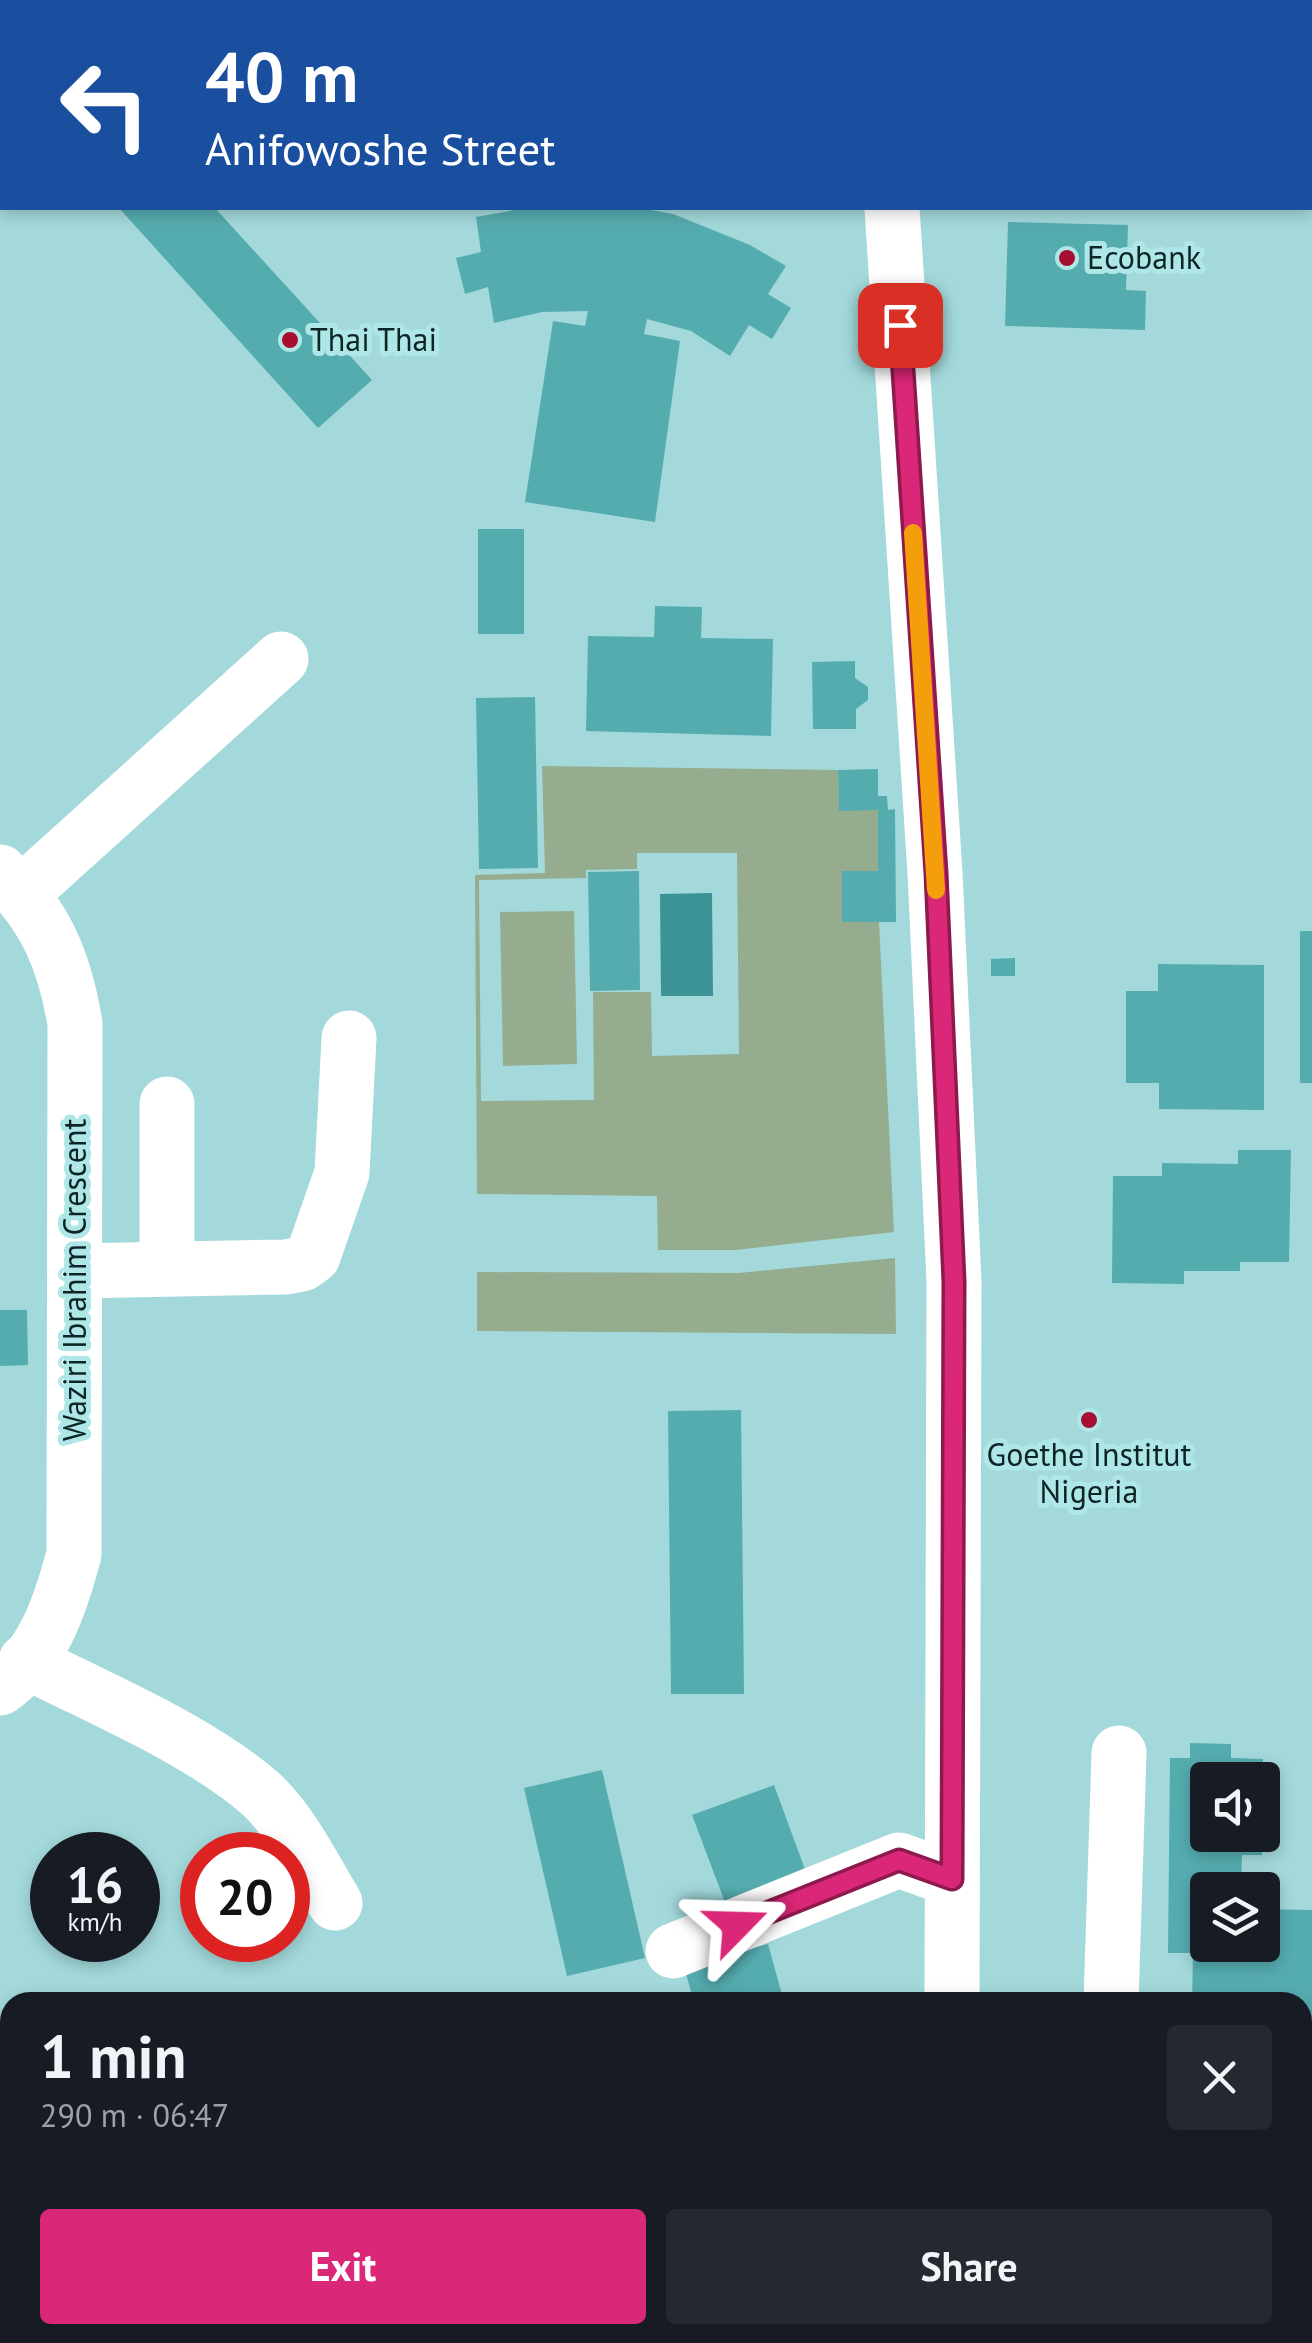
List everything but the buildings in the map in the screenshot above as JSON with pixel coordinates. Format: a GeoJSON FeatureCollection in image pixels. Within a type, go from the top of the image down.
{"type":"FeatureCollection","features":[{"type":"Feature","properties":{"kind":"street"},"geometry":{"type":"LineString","coordinates":[[892,210],[936,873],[954,1282],[952,1992]]}},
{"type":"Feature","properties":{"kind":"street"},"geometry":{"type":"LineString","coordinates":[[11,882],[281,660]]}},
{"type":"Feature","properties":{"kind":"street","name":"Waziri Ibrahim Crescent"},"geometry":{"type":"LineString","coordinates":[[11,882],[50,934],[67,974],[75,1024],[74,1554],[58,1614],[13,1674]]}},
{"type":"Feature","properties":{"kind":"street"},"geometry":{"type":"LineString","coordinates":[[75,1272],[166,1266],[286,1267],[302,1264],[313,1256],[342,1174],[348,1038]]}},
{"type":"Feature","properties":{"kind":"street"},"geometry":{"type":"LineString","coordinates":[[166,1104],[166,1266]]}},
{"type":"Feature","properties":{"kind":"street"},"geometry":{"type":"LineString","coordinates":[[13,1674],[168,1732],[261,1794],[286,1824],[334,1903]]}},
{"type":"Feature","properties":{"kind":"street"},"geometry":{"type":"LineString","coordinates":[[1111,1992],[1119,1753]]}},
{"type":"Feature","properties":{"kind":"street"},"geometry":{"type":"LineString","coordinates":[[673,1951],[899,1860],[952,1879]]}},
{"type":"Feature","properties":{"kind":"green space"},"geometry":{"type":"Polygon","coordinates":[[[542,766],[838,770],[839,810],[878,810],[878,871],[842,872],[842,922],[879,922],[894,1232],[735,1250],[658,1250],[657,1196],[477,1194],[475,875],[545,873],[542,766]],[[637,853],[637,869],[586,870],[586,878],[479,880],[481,1101],[594,1100],[593,992],[651,992],[652,1056],[739,1054],[737,853],[637,853]]]}},
{"type":"Feature","properties":{"kind":"green space"},"geometry":{"type":"Polygon","coordinates":[[[574,911],[577,1064],[503,1066],[500,912],[574,911]]]}},
{"type":"Feature","properties":{"kind":"green space"},"geometry":{"type":"Polygon","coordinates":[[[895,1258],[896,1334],[477,1331],[477,1272],[739,1273],[895,1258]]]}},
{"type":"Feature","properties":{"kind":"water"},"geometry":{"type":"Polygon","coordinates":[[[712,893],[713,996],[661,996],[660,894],[712,893]]]}},
{"type":"Feature","properties":{"kind":"slow traffic"},"geometry":{"type":"LineString","coordinates":[[913,533],[936,890]]}},
{"type":"Feature","properties":{"kind":"place","name":"Ecobank"},"geometry":{"type":"Point","coordinates":[1067,258]}},
{"type":"Feature","properties":{"kind":"place","name":"Thai Thai"},"geometry":{"type":"Point","coordinates":[290,340]}},
{"type":"Feature","properties":{"kind":"place","name":"Goethe Institut Nigeria"},"geometry":{"type":"Point","coordinates":[1089,1420]}},
{"type":"Feature","properties":{"kind":"route"},"geometry":{"type":"LineString","coordinates":[[737,1925],[899,1860],[952,1879],[954,1282],[936,873],[900,325]]}}]}
